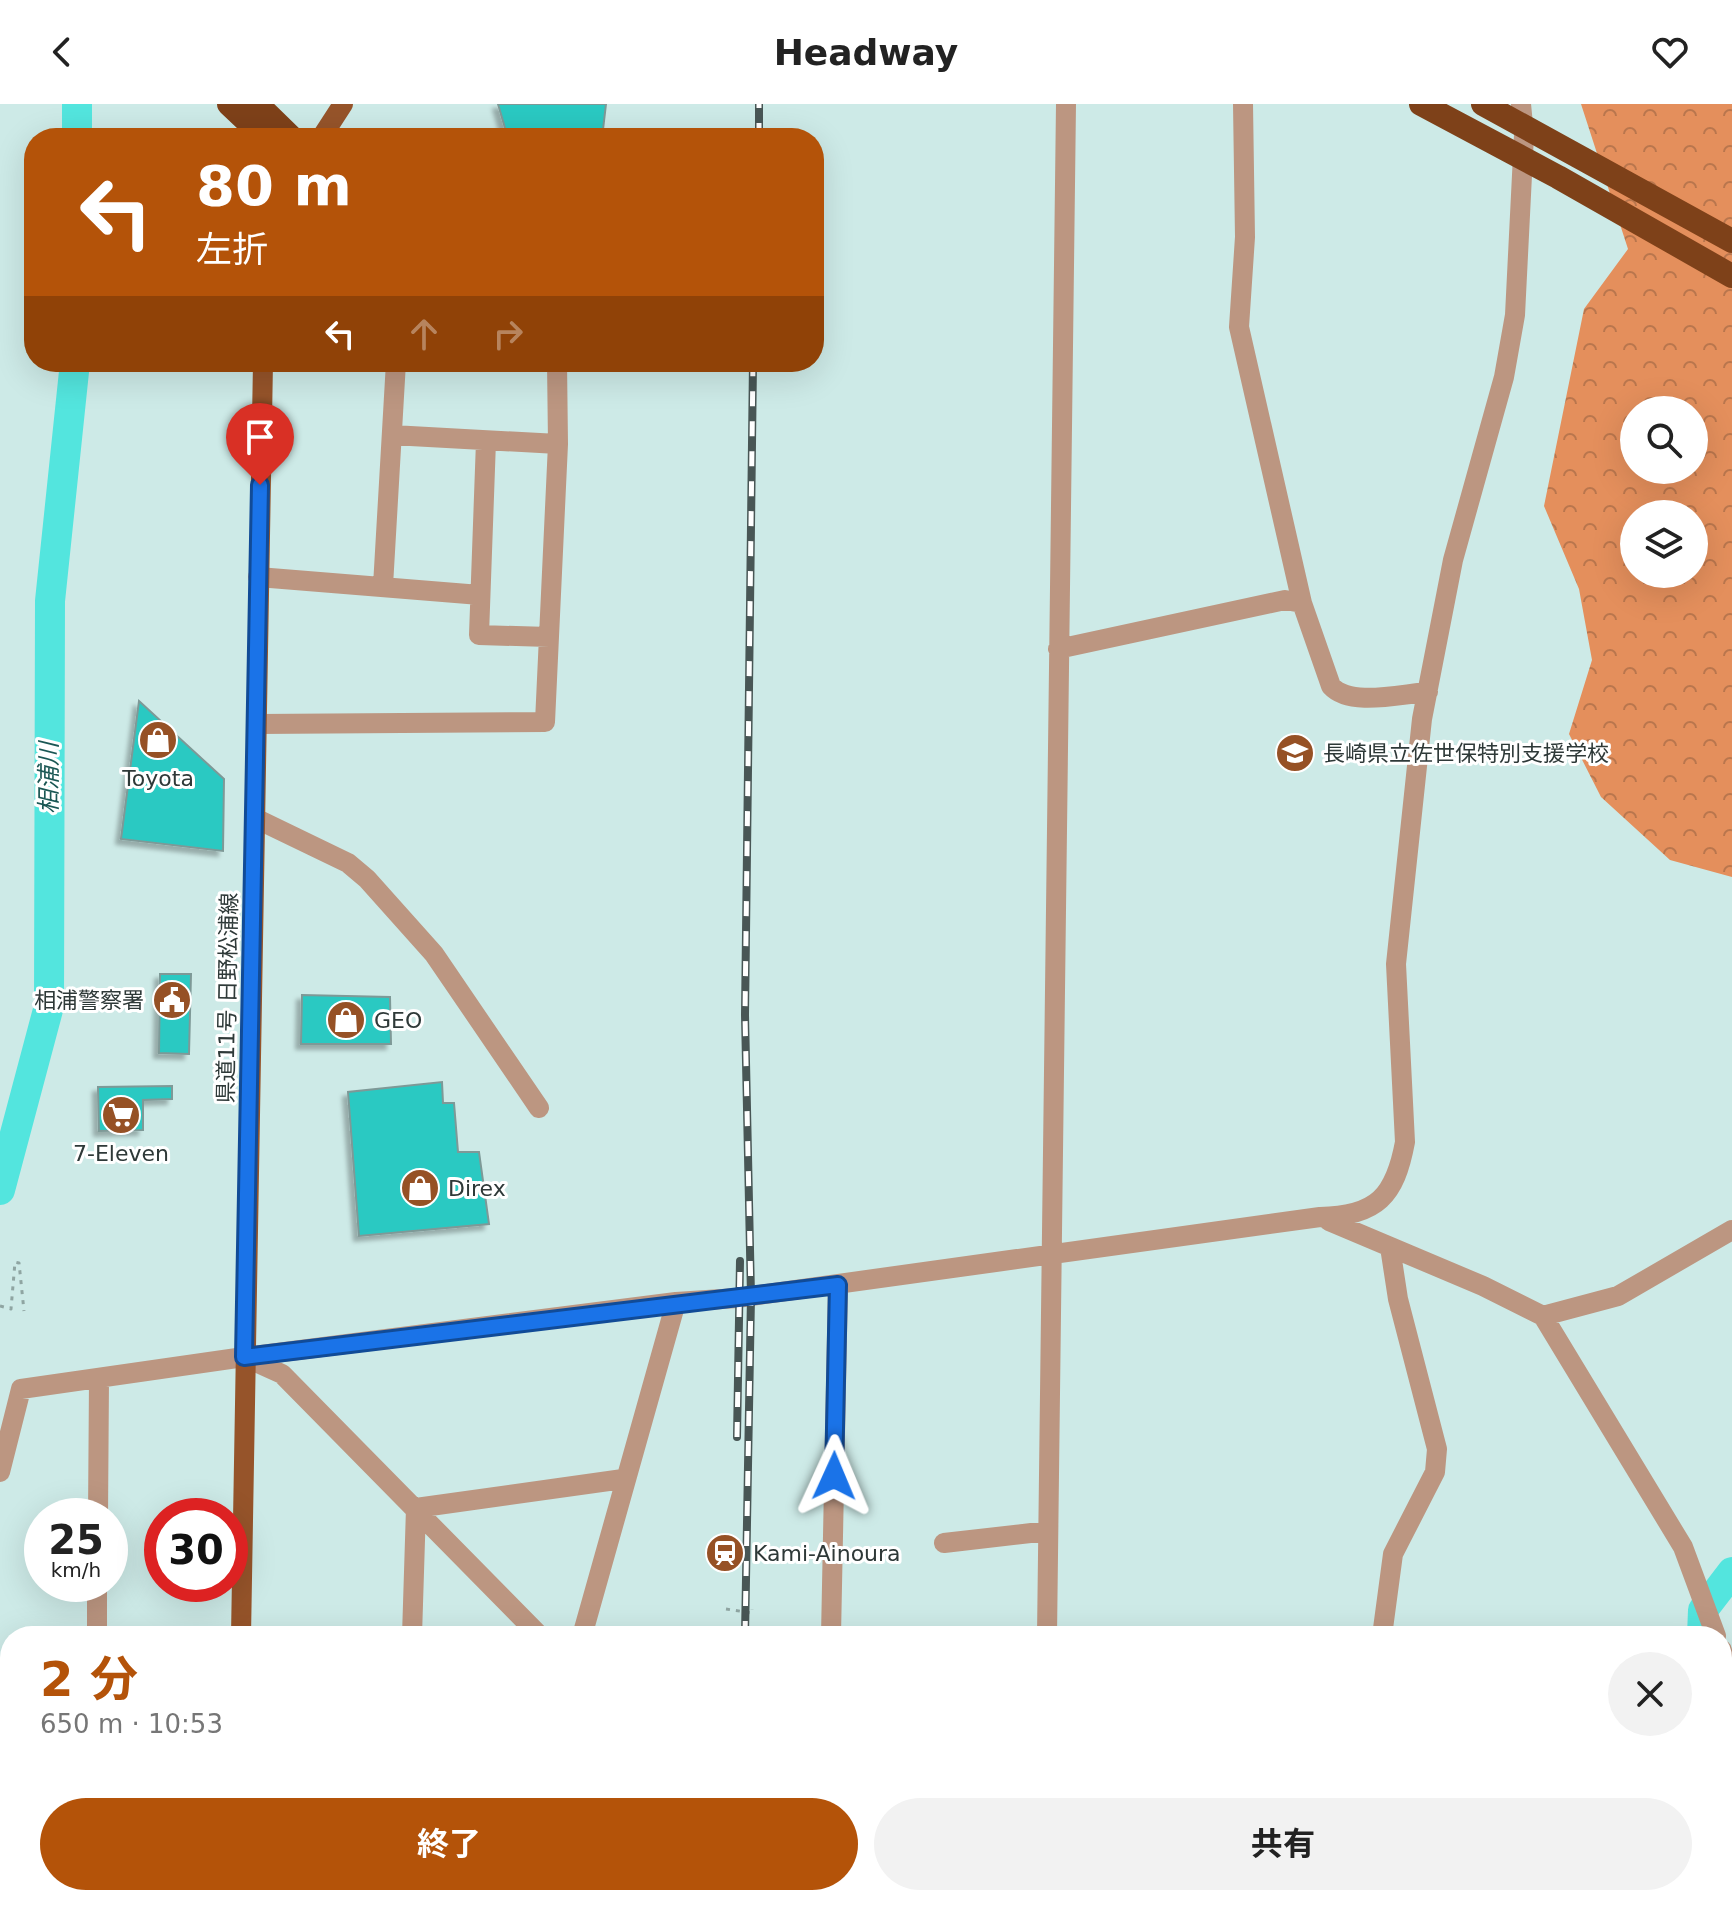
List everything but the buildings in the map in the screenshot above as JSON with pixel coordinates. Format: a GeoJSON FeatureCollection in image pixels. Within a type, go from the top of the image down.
{"type":"FeatureCollection","features":[{"type":"Feature","properties":{"kind":"highway"},"geometry":{"type":"LineString","coordinates":[[229,104],[254,128]]}},
{"type":"Feature","properties":{"kind":"highway"},"geometry":{"type":"LineString","coordinates":[[257,104],[282,128]]}},
{"type":"Feature","properties":{"kind":"highway"},"geometry":{"type":"LineString","coordinates":[[1421,104],[1558,177],[1732,276]]}},
{"type":"Feature","properties":{"kind":"highway"},"geometry":{"type":"LineString","coordinates":[[1483,104],[1732,241]]}},
{"type":"Feature","properties":{"kind":"main road"},"geometry":{"type":"LineString","coordinates":[[327,128],[343,104]]}},
{"type":"Feature","properties":{"kind":"main road","name":"県道11号 日野松浦線"},"geometry":{"type":"LineString","coordinates":[[241,1626],[263,372]]}},
{"type":"Feature","properties":{"kind":"street"},"geometry":{"type":"LineString","coordinates":[[1047,1626],[1066,104]]}},
{"type":"Feature","properties":{"kind":"street"},"geometry":{"type":"LineString","coordinates":[[1243,104],[1245,237],[1239,327],[1302,603],[1331,686],[1338,694],[1352,697],[1428,692]]}},
{"type":"Feature","properties":{"kind":"street"},"geometry":{"type":"LineString","coordinates":[[0,1472],[21,1389],[676,1302],[838,1285],[1320,1217],[1347,1217],[1387,1196],[1400,1170],[1405,1142],[1396,964],[1422,719],[1453,560],[1504,377],[1515,315],[1524,135],[1521,104]]}},
{"type":"Feature","properties":{"kind":"street"},"geometry":{"type":"LineString","coordinates":[[383,586],[395,372]]}},
{"type":"Feature","properties":{"kind":"street"},"geometry":{"type":"LineString","coordinates":[[258,724],[545,722],[558,444],[557,372]]}},
{"type":"Feature","properties":{"kind":"street"},"geometry":{"type":"LineString","coordinates":[[392,435],[558,444]]}},
{"type":"Feature","properties":{"kind":"street"},"geometry":{"type":"LineString","coordinates":[[486,441],[479,635],[549,637]]}},
{"type":"Feature","properties":{"kind":"street"},"geometry":{"type":"LineString","coordinates":[[258,577],[480,595]]}},
{"type":"Feature","properties":{"kind":"street"},"geometry":{"type":"LineString","coordinates":[[1058,649],[1285,600],[1302,603]]}},
{"type":"Feature","properties":{"kind":"street"},"geometry":{"type":"LineString","coordinates":[[255,818],[348,863],[367,879],[434,954],[539,1108]]}},
{"type":"Feature","properties":{"kind":"street"},"geometry":{"type":"LineString","coordinates":[[1320,1217],[1543,1316],[1683,1547],[1712,1626]]}},
{"type":"Feature","properties":{"kind":"street"},"geometry":{"type":"LineString","coordinates":[[1543,1316],[1618,1296],[1732,1230]]}},
{"type":"Feature","properties":{"kind":"street"},"geometry":{"type":"LineString","coordinates":[[1383,1626],[1393,1554],[1435,1472],[1437,1449],[1398,1299],[1390,1247]]}},
{"type":"Feature","properties":{"kind":"street"},"geometry":{"type":"LineString","coordinates":[[831,1626],[838,1285]]}},
{"type":"Feature","properties":{"kind":"street"},"geometry":{"type":"LineString","coordinates":[[585,1626],[623,1479],[676,1302]]}},
{"type":"Feature","properties":{"kind":"street"},"geometry":{"type":"LineString","coordinates":[[244,1357],[282,1374],[530,1626]]}},
{"type":"Feature","properties":{"kind":"street"},"geometry":{"type":"LineString","coordinates":[[98,1498],[99,1380]]}},
{"type":"Feature","properties":{"kind":"street"},"geometry":{"type":"LineString","coordinates":[[416,1508],[623,1479]]}},
{"type":"Feature","properties":{"kind":"street"},"geometry":{"type":"LineString","coordinates":[[412,1626],[416,1508]]}},
{"type":"Feature","properties":{"kind":"street"},"geometry":{"type":"LineString","coordinates":[[944,1543],[1048,1531]]}},
{"type":"Feature","properties":{"kind":"street"},"geometry":{"type":"LineString","coordinates":[[97,1602],[97,1626]]}},
{"type":"Feature","properties":{"kind":"path"},"geometry":{"type":"LineString","coordinates":[[0,1306],[11,1309],[15,1262],[19,1263],[24,1311]]}},
{"type":"Feature","properties":{"kind":"path"},"geometry":{"type":"LineString","coordinates":[[726,1609],[752,1613],[752,1609]]}},
{"type":"Feature","properties":{"kind":"green space"},"geometry":{"type":"Polygon","coordinates":[[[1581,104],[1732,104],[1732,877],[1670,860],[1601,797],[1569,734],[1592,660],[1579,589],[1544,506],[1584,309],[1628,249],[1581,104]]]}},
{"type":"Feature","properties":{"kind":"waterway","name":"相浦川"},"geometry":{"type":"LineString","coordinates":[[77,104],[77,128]]}},
{"type":"Feature","properties":{"kind":"waterway","name":"相浦川"},"geometry":{"type":"LineString","coordinates":[[0,1190],[49,1006],[50,601],[74,372]]}},
{"type":"Feature","properties":{"kind":"waterway"},"geometry":{"type":"LineString","coordinates":[[1702,1626],[1703,1610],[1732,1572]]}},
{"type":"Feature","properties":{"kind":"railway"},"geometry":{"type":"LineString","coordinates":[[759,104],[759,128]]}},
{"type":"Feature","properties":{"kind":"railway"},"geometry":{"type":"LineString","coordinates":[[745,1626],[751,1296],[745,1015],[753,372]]}},
{"type":"Feature","properties":{"kind":"railway"},"geometry":{"type":"LineString","coordinates":[[737,1437],[740,1261]]}},
{"type":"Feature","properties":{"kind":"place","name":"Toyota"},"geometry":{"type":"Point","coordinates":[158,740]}},
{"type":"Feature","properties":{"kind":"place","name":"長崎県立佐世保特別支援学校"},"geometry":{"type":"Point","coordinates":[1295,753]}},
{"type":"Feature","properties":{"kind":"place","name":"相浦警察署"},"geometry":{"type":"Point","coordinates":[172,1000]}},
{"type":"Feature","properties":{"kind":"place","name":"GEO"},"geometry":{"type":"Point","coordinates":[346,1020]}},
{"type":"Feature","properties":{"kind":"place","name":"7-Eleven"},"geometry":{"type":"Point","coordinates":[121,1115]}},
{"type":"Feature","properties":{"kind":"place","name":"Direx"},"geometry":{"type":"Point","coordinates":[420,1188]}},
{"type":"Feature","properties":{"kind":"place","name":"Kami-Ainoura"},"geometry":{"type":"Point","coordinates":[725,1553]}},
{"type":"Feature","properties":{"kind":"route"},"geometry":{"type":"LineString","coordinates":[[260,485],[244,1357],[676,1302],[838,1285],[834,1476]]}}]}
